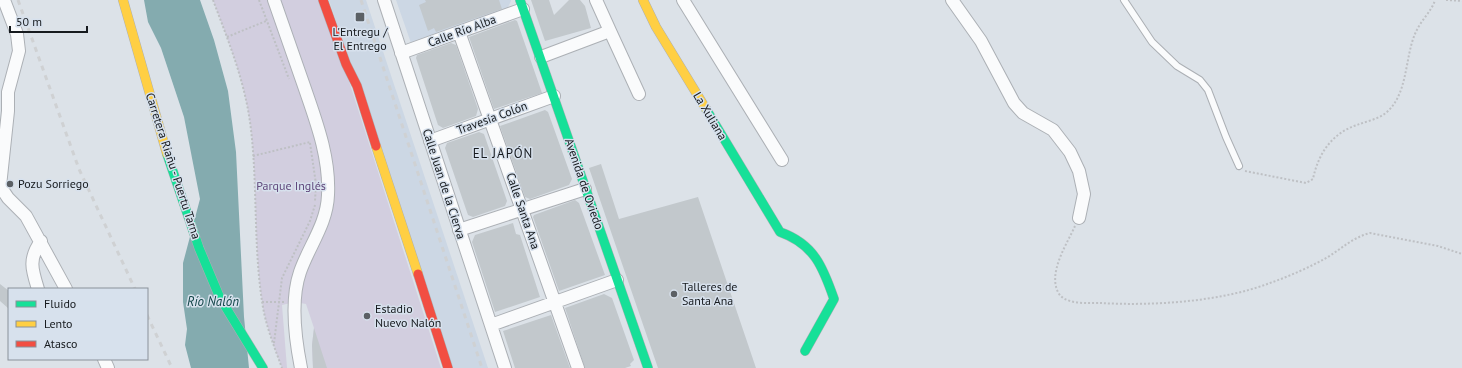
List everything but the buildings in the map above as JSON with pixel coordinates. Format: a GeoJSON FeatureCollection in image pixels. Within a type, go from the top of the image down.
{"type":"FeatureCollection","features":[{"type":"Feature","properties":{"kind":"street"},"geometry":{"type":"LineString","coordinates":[[4,0],[17,34],[19,51],[8,92],[8,111],[0,186],[8,198],[26,216],[65,288]]}},
{"type":"Feature","properties":{"kind":"street","name":"Carretera Riañu - Puertu Tarna"},"geometry":{"type":"LineString","coordinates":[[123,0],[175,181],[200,248],[220,298],[263,368]]}},
{"type":"Feature","properties":{"kind":"street"},"geometry":{"type":"LineString","coordinates":[[274,0],[320,135],[328,176],[328,196],[325,218],[300,272],[296,286],[295,333],[301,368]]}},
{"type":"Feature","properties":{"kind":"street"},"geometry":{"type":"LineString","coordinates":[[323,0],[346,64],[357,86],[448,368]]}},
{"type":"Feature","properties":{"kind":"street","name":"Calle Juan de la Cierva"},"geometry":{"type":"LineString","coordinates":[[384,0],[505,368]]}},
{"type":"Feature","properties":{"kind":"street"},"geometry":{"type":"LineString","coordinates":[[596,0],[639,94]]}},
{"type":"Feature","properties":{"kind":"street","name":"La Xuliana"},"geometry":{"type":"LineString","coordinates":[[643,0],[656,27],[780,232],[808,247],[825,272],[834,299],[805,351]]}},
{"type":"Feature","properties":{"kind":"street"},"geometry":{"type":"LineString","coordinates":[[683,0],[782,160]]}},
{"type":"Feature","properties":{"kind":"street"},"geometry":{"type":"LineString","coordinates":[[952,0],[981,41],[1014,103],[1023,113],[1052,130],[1070,152],[1079,171],[1084,194],[1079,218]]}},
{"type":"Feature","properties":{"kind":"street","name":"Calle Río Alba"},"geometry":{"type":"LineString","coordinates":[[401,53],[459,32],[522,4]]}},
{"type":"Feature","properties":{"kind":"street","name":"Avenida de Oviedo"},"geometry":{"type":"LineString","coordinates":[[522,4],[648,368]]}},
{"type":"Feature","properties":{"kind":"street"},"geometry":{"type":"LineString","coordinates":[[541,57],[610,31]]}},
{"type":"Feature","properties":{"kind":"street","name":"Calle Santa Ana"},"geometry":{"type":"LineString","coordinates":[[459,32],[523,209],[578,368]]}},
{"type":"Feature","properties":{"kind":"street","name":"Travesía Colón"},"geometry":{"type":"LineString","coordinates":[[430,141],[554,96]]}},
{"type":"Feature","properties":{"kind":"street"},"geometry":{"type":"LineString","coordinates":[[459,230],[585,188]]}},
{"type":"Feature","properties":{"kind":"street"},"geometry":{"type":"LineString","coordinates":[[38,288],[32,266],[33,257],[40,241]]}},
{"type":"Feature","properties":{"kind":"street"},"geometry":{"type":"LineString","coordinates":[[491,325],[617,280]]}},
{"type":"Feature","properties":{"kind":"lane"},"geometry":{"type":"LineString","coordinates":[[1124,0],[1156,47],[1177,66],[1200,80],[1208,90],[1239,166]]}},
{"type":"Feature","properties":{"kind":"path"},"geometry":{"type":"LineString","coordinates":[[213,0],[240,74],[245,95],[253,156],[259,276],[262,302],[273,344],[282,368]]}},
{"type":"Feature","properties":{"kind":"path"},"geometry":{"type":"LineString","coordinates":[[259,0],[292,86]]}},
{"type":"Feature","properties":{"kind":"path"},"geometry":{"type":"LineString","coordinates":[[1239,166],[1245,171],[1280,177],[1297,183],[1306,183],[1313,179],[1316,162],[1323,150],[1338,135],[1355,125],[1371,120],[1388,112],[1397,98],[1414,35],[1424,16],[1433,7],[1435,0]]}},
{"type":"Feature","properties":{"kind":"path"},"geometry":{"type":"LineString","coordinates":[[1446,0],[1462,1]]}},
{"type":"Feature","properties":{"kind":"path"},"geometry":{"type":"LineString","coordinates":[[227,37],[266,21]]}},
{"type":"Feature","properties":{"kind":"path"},"geometry":{"type":"LineString","coordinates":[[273,344],[282,278],[310,221],[315,203],[316,184],[308,135]]}},
{"type":"Feature","properties":{"kind":"path"},"geometry":{"type":"LineString","coordinates":[[253,156],[310,142]]}},
{"type":"Feature","properties":{"kind":"path"},"geometry":{"type":"LineString","coordinates":[[1079,218],[1059,263],[1055,280],[1058,293],[1067,300],[1081,302],[1126,305],[1162,304],[1247,290],[1270,284],[1297,272],[1327,257],[1359,236],[1370,233],[1438,246],[1462,254]]}},
{"type":"Feature","properties":{"kind":"path"},"geometry":{"type":"LineString","coordinates":[[262,302],[279,301]]}},
{"type":"Feature","properties":{"kind":"shaded area"},"geometry":{"type":"Polygon","coordinates":[[[329,0],[366,0],[488,368],[453,368],[329,0]]]}},
{"type":"Feature","properties":{"kind":"shaded area"},"geometry":{"type":"Polygon","coordinates":[[[396,0],[511,1],[507,9],[411,43],[396,0]]]}},
{"type":"Feature","properties":{"kind":"green space","name":"Parque Inglés"},"geometry":{"type":"Polygon","coordinates":[[[213,0],[323,0],[441,368],[313,368],[312,345],[314,328],[306,304],[295,302],[282,305],[287,368],[282,368],[263,310],[257,256],[254,167],[250,122],[244,90],[235,60],[213,0]]]}},
{"type":"Feature","properties":{"kind":"water","name":"Río Nalón"},"geometry":{"type":"Polygon","coordinates":[[[144,0],[200,0],[214,40],[228,91],[236,152],[244,317],[249,368],[191,368],[185,345],[187,329],[183,302],[183,263],[200,199],[184,117],[161,48],[148,22],[144,0]]]}},
{"type":"Feature","properties":{"kind":"railway"},"geometry":{"type":"LineString","coordinates":[[18,0],[79,169],[135,288]]}},
{"type":"Feature","properties":{"kind":"railway"},"geometry":{"type":"LineString","coordinates":[[361,0],[482,368]]}},
{"type":"Feature","properties":{"kind":"railway"},"geometry":{"type":"LineString","coordinates":[[148,317],[172,368]]}},
{"type":"Feature","properties":{"kind":"traffic: fast"},"geometry":{"type":"LineString","coordinates":[[520,0],[648,368]]}},
{"type":"Feature","properties":{"kind":"traffic: fast"},"geometry":{"type":"LineString","coordinates":[[706,109],[780,232],[792,237],[809,250],[816,258],[826,277],[834,299],[805,351]]}},
{"type":"Feature","properties":{"kind":"traffic: fast"},"geometry":{"type":"LineString","coordinates":[[167,154],[199,248],[220,298],[263,368]]}},
{"type":"Feature","properties":{"kind":"traffic: slow"},"geometry":{"type":"LineString","coordinates":[[123,0],[167,154]]}},
{"type":"Feature","properties":{"kind":"traffic: slow"},"geometry":{"type":"LineString","coordinates":[[643,0],[656,27],[706,109]]}},
{"type":"Feature","properties":{"kind":"traffic: slow"},"geometry":{"type":"LineString","coordinates":[[376,146],[418,274]]}},
{"type":"Feature","properties":{"kind":"traffic: jam"},"geometry":{"type":"LineString","coordinates":[[323,0],[346,64],[357,86],[376,146]]}},
{"type":"Feature","properties":{"kind":"traffic: jam"},"geometry":{"type":"LineString","coordinates":[[418,274],[448,368]]}},
{"type":"Feature","properties":{"kind":"place","name":"L'Entregu / El Entrego"},"geometry":{"type":"Point","coordinates":[360,17]}},
{"type":"Feature","properties":{"kind":"place","name":"Pozu Sorriego"},"geometry":{"type":"Point","coordinates":[10,184]}},
{"type":"Feature","properties":{"kind":"place","name":"Talleres de Santa Ana"},"geometry":{"type":"Point","coordinates":[674,294]}},
{"type":"Feature","properties":{"kind":"place","name":"Estadio Nuevo Nalón"},"geometry":{"type":"Point","coordinates":[367,316]}},
{"type":"Feature","properties":{"kind":"district","name":"EL JAPÓN"},"geometry":{"type":"Point","coordinates":[503,153]}}]}
